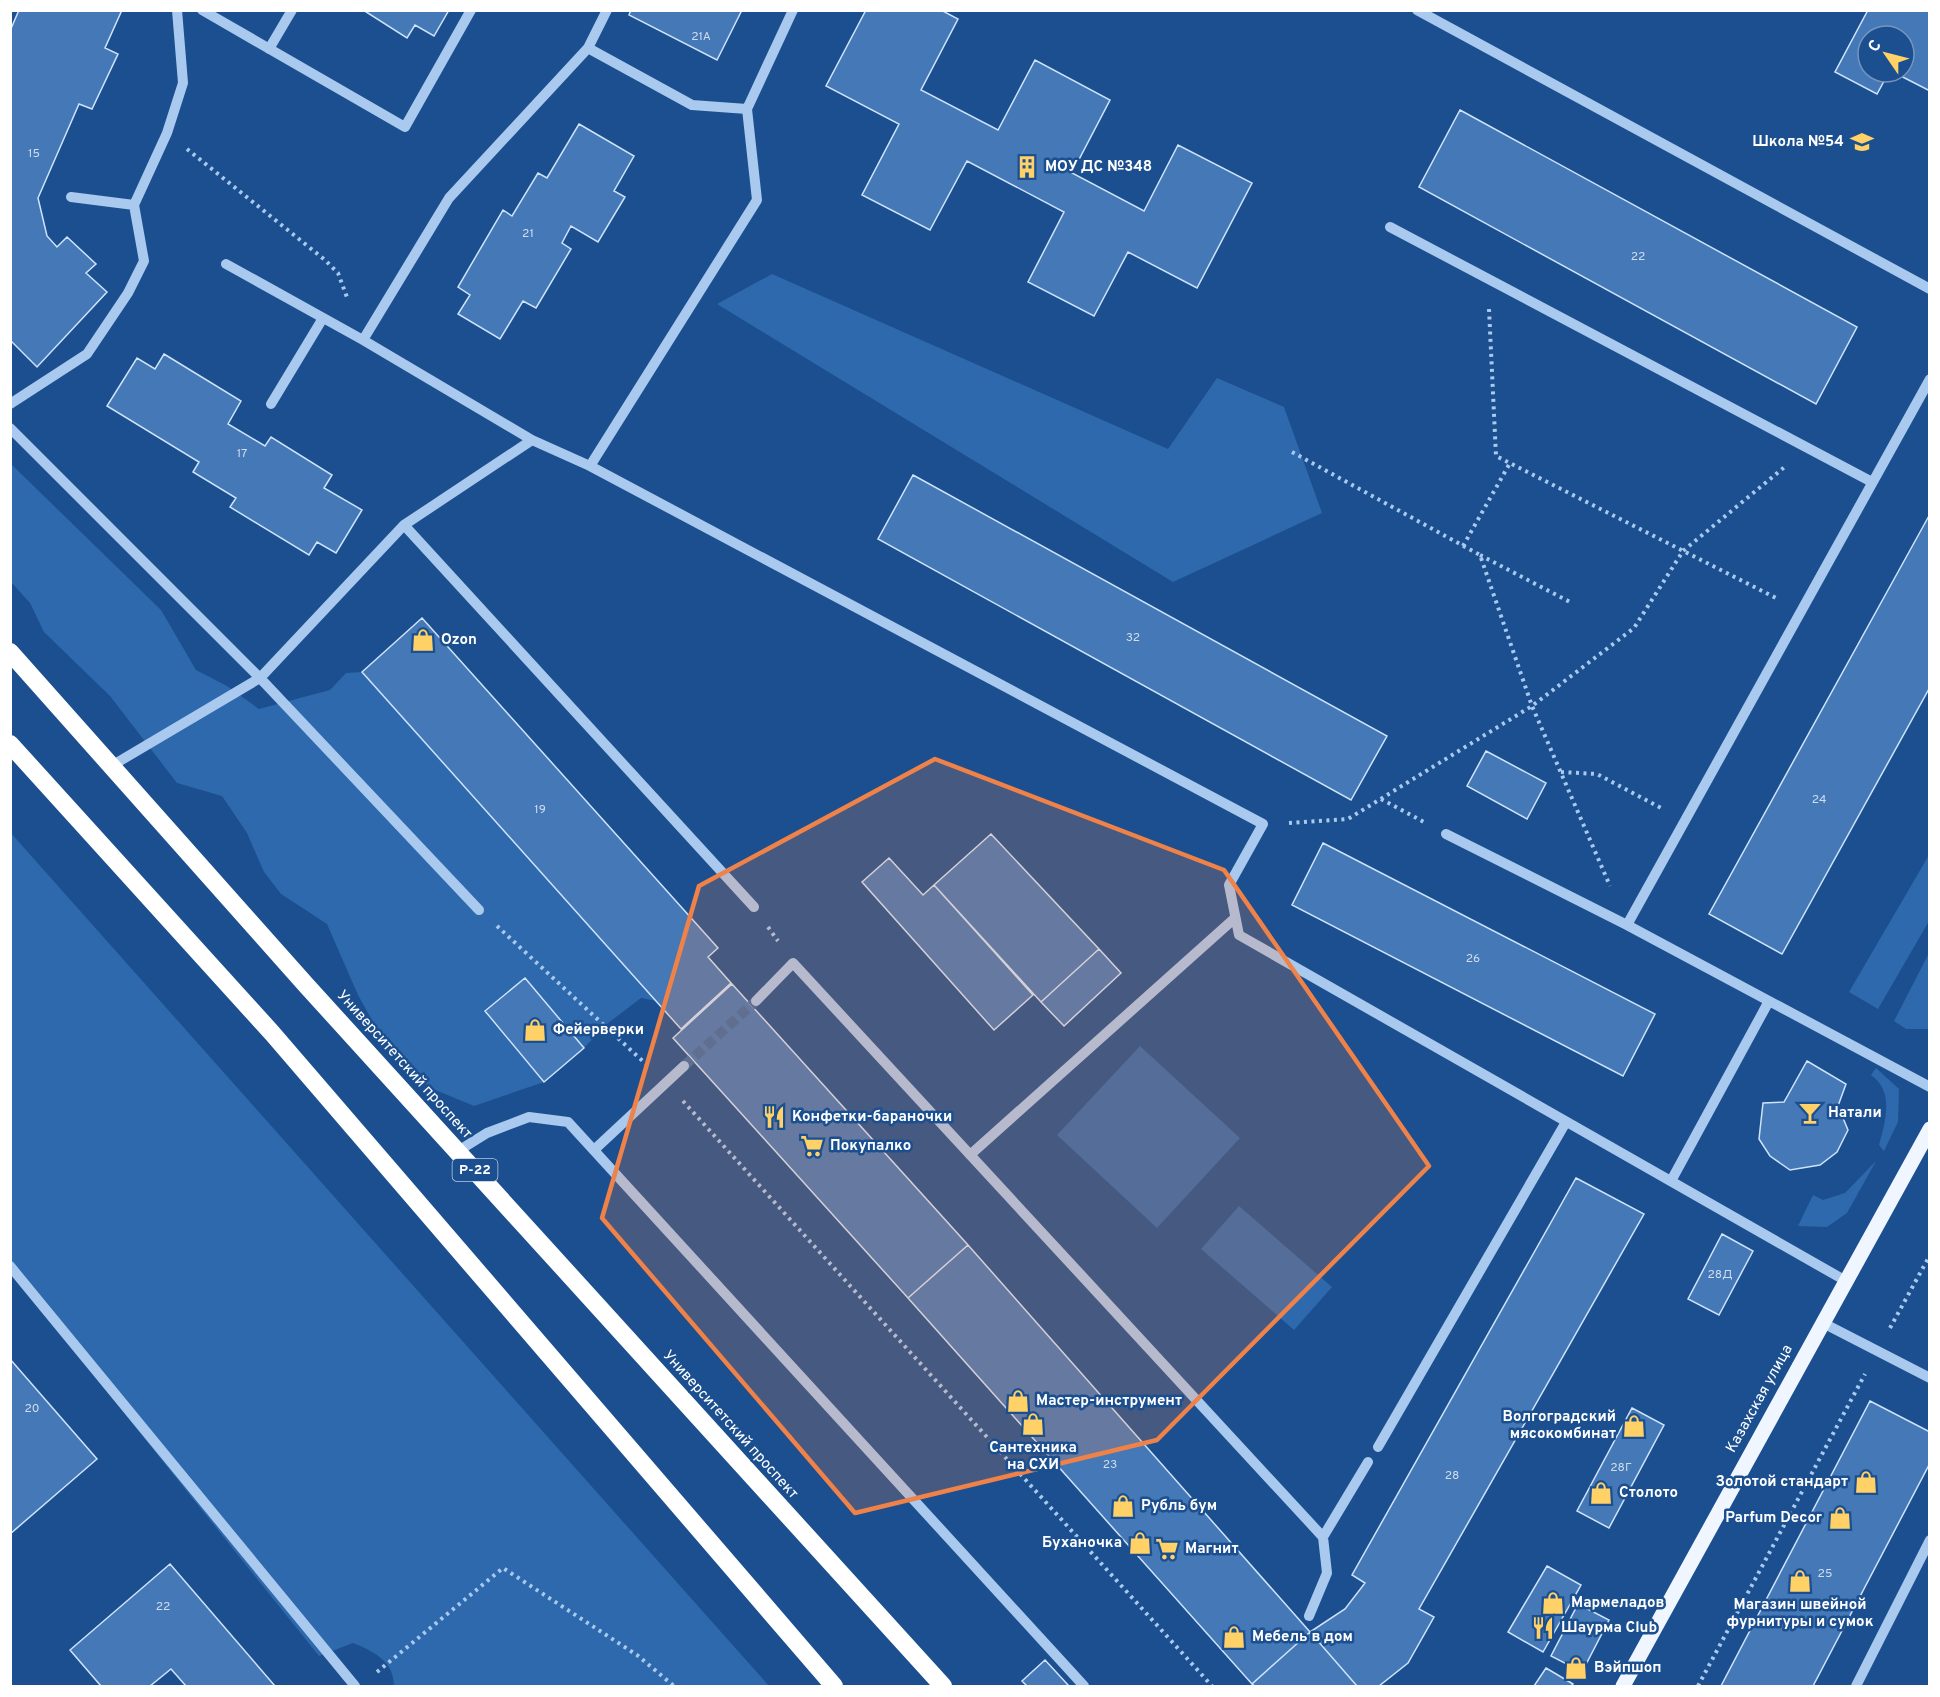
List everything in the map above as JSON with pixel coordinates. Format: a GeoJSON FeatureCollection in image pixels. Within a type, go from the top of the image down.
{"type":"FeatureCollection","features":[{"type":"Feature","properties":{"kind":"highway","name":"Университетский проспект"},"geometry":{"type":"LineString","coordinates":[[10,651],[306,985],[943,1686]]}},
{"type":"Feature","properties":{"kind":"highway"},"geometry":{"type":"LineString","coordinates":[[10,744],[272,1033],[834,1686]]}},
{"type":"Feature","properties":{"kind":"main road","name":"Казахская улица"},"geometry":{"type":"LineString","coordinates":[[1623,1686],[1929,1129]]}},
{"type":"Feature","properties":{"kind":"street"},"geometry":{"type":"LineString","coordinates":[[10,404],[87,354],[128,293],[144,261],[134,205],[167,133],[183,83],[177,10]]}},
{"type":"Feature","properties":{"kind":"street"},"geometry":{"type":"LineString","coordinates":[[202,10],[405,127],[471,10]]}},
{"type":"Feature","properties":{"kind":"street"},"geometry":{"type":"LineString","coordinates":[[269,49],[292,10]]}},
{"type":"Feature","properties":{"kind":"street"},"geometry":{"type":"LineString","coordinates":[[363,340],[449,198],[588,48],[607,10]]}},
{"type":"Feature","properties":{"kind":"street"},"geometry":{"type":"LineString","coordinates":[[590,466],[757,200],[747,109],[793,10]]}},
{"type":"Feature","properties":{"kind":"street"},"geometry":{"type":"LineString","coordinates":[[1417,10],[1929,289]]}},
{"type":"Feature","properties":{"kind":"street"},"geometry":{"type":"LineString","coordinates":[[588,48],[692,105],[747,109]]}},
{"type":"Feature","properties":{"kind":"street"},"geometry":{"type":"LineString","coordinates":[[72,197],[134,205]]}},
{"type":"Feature","properties":{"kind":"street"},"geometry":{"type":"LineString","coordinates":[[1390,227],[1872,482]]}},
{"type":"Feature","properties":{"kind":"street"},"geometry":{"type":"LineString","coordinates":[[226,264],[363,340],[532,440],[590,466],[1263,824],[1229,885],[1239,934],[1846,1281]]}},
{"type":"Feature","properties":{"kind":"street"},"geometry":{"type":"LineString","coordinates":[[271,404],[323,318]]}},
{"type":"Feature","properties":{"kind":"street"},"geometry":{"type":"LineString","coordinates":[[1627,925],[1929,379]]}},
{"type":"Feature","properties":{"kind":"street"},"geometry":{"type":"LineString","coordinates":[[10,428],[260,678],[479,910]]}},
{"type":"Feature","properties":{"kind":"street"},"geometry":{"type":"LineString","coordinates":[[113,765],[260,678],[404,525],[532,440]]}},
{"type":"Feature","properties":{"kind":"street"},"geometry":{"type":"LineString","coordinates":[[404,525],[754,907]]}},
{"type":"Feature","properties":{"kind":"street"},"geometry":{"type":"LineString","coordinates":[[1446,834],[1627,925],[1929,1087]]}},
{"type":"Feature","properties":{"kind":"street"},"geometry":{"type":"LineString","coordinates":[[970,1155],[1235,918]]}},
{"type":"Feature","properties":{"kind":"street"},"geometry":{"type":"LineString","coordinates":[[756,1001],[793,963],[1323,1537],[1327,1573],[1309,1616]]}},
{"type":"Feature","properties":{"kind":"street"},"geometry":{"type":"LineString","coordinates":[[1671,1181],[1769,1001]]}},
{"type":"Feature","properties":{"kind":"street"},"geometry":{"type":"LineString","coordinates":[[594,1150],[684,1066]]}},
{"type":"Feature","properties":{"kind":"street"},"geometry":{"type":"LineString","coordinates":[[458,1151],[487,1133],[530,1117],[568,1122],[1084,1686]]}},
{"type":"Feature","properties":{"kind":"street"},"geometry":{"type":"LineString","coordinates":[[1378,1447],[1566,1122]]}},
{"type":"Feature","properties":{"kind":"street"},"geometry":{"type":"LineString","coordinates":[[10,1266],[355,1686]]}},
{"type":"Feature","properties":{"kind":"street"},"geometry":{"type":"LineString","coordinates":[[1823,1323],[1929,1378]]}},
{"type":"Feature","properties":{"kind":"street"},"geometry":{"type":"LineString","coordinates":[[1323,1537],[1368,1462]]}},
{"type":"Feature","properties":{"kind":"street"},"geometry":{"type":"LineString","coordinates":[[1856,1686],[1929,1540]]}},
{"type":"Feature","properties":{"kind":"path"},"geometry":{"type":"LineString","coordinates":[[178,142],[338,273]]}},
{"type":"Feature","properties":{"kind":"path"},"geometry":{"type":"LineString","coordinates":[[1487,278],[1496,456],[1801,611]]}},
{"type":"Feature","properties":{"kind":"path"},"geometry":{"type":"LineString","coordinates":[[1263,824],[1348,819],[1532,706],[1634,628],[1683,552],[1808,448]]}},
{"type":"Feature","properties":{"kind":"path"},"geometry":{"type":"LineString","coordinates":[[1292,452],[1570,602]]}},
{"type":"Feature","properties":{"kind":"path"},"geometry":{"type":"LineString","coordinates":[[1463,546],[1510,463]]}},
{"type":"Feature","properties":{"kind":"path"},"geometry":{"type":"LineString","coordinates":[[1480,555],[1532,706],[1627,925]]}},
{"type":"Feature","properties":{"kind":"path"},"geometry":{"type":"LineString","coordinates":[[1561,772],[1597,774],[1685,821]]}},
{"type":"Feature","properties":{"kind":"path"},"geometry":{"type":"LineString","coordinates":[[1381,799],[1446,834]]}},
{"type":"Feature","properties":{"kind":"path"},"geometry":{"type":"LineString","coordinates":[[754,907],[793,963]]}},
{"type":"Feature","properties":{"kind":"path"},"geometry":{"type":"LineString","coordinates":[[479,910],[666,1082],[1212,1686]]}},
{"type":"Feature","properties":{"kind":"path"},"geometry":{"type":"LineString","coordinates":[[1698,1686],[1929,1255]]}},
{"type":"Feature","properties":{"kind":"path"},"geometry":{"type":"LineString","coordinates":[[368,1679],[503,1568],[637,1655],[674,1686]]}},
{"type":"Feature","properties":{"kind":"highlighted area"},"geometry":{"type":"Polygon","coordinates":[[[935,759],[1224,870],[1429,1166],[1157,1440],[855,1513],[602,1218],[699,886],[935,759]]]}},
{"type":"Feature","properties":{"kind":"shaded area"},"geometry":{"type":"Polygon","coordinates":[[[772,274],[1168,449],[1217,378],[1284,407],[1322,513],[1173,582],[717,304],[772,274]]]}},
{"type":"Feature","properties":{"kind":"shaded area"},"geometry":{"type":"Polygon","coordinates":[[[10,463],[161,610],[196,670],[227,686],[259,709],[330,690],[346,673],[362,672],[657,1001],[641,998],[607,1024],[584,1048],[525,978],[485,1012],[544,1082],[474,1106],[433,1089],[406,1072],[386,1045],[358,995],[327,924],[281,894],[264,872],[247,833],[222,796],[177,783],[110,696],[44,632],[30,603],[11,582],[10,463]]]}},
{"type":"Feature","properties":{"kind":"shaded area"},"geometry":{"type":"Polygon","coordinates":[[[10,832],[769,1686],[394,1686],[390,1670],[381,1658],[353,1643],[319,1656],[11,1272],[10,832]]]}},
{"type":"Feature","properties":{"kind":"shaded area"},"geometry":{"type":"Polygon","coordinates":[[[1929,855],[1929,921],[1878,1009],[1849,992],[1929,855]]]}},
{"type":"Feature","properties":{"kind":"shaded area"},"geometry":{"type":"Polygon","coordinates":[[[1929,953],[1929,1029],[1906,1029],[1894,1021],[1929,953]]]}},
{"type":"Feature","properties":{"kind":"shaded area"},"geometry":{"type":"Polygon","coordinates":[[[1140,1046],[1240,1138],[1157,1228],[1057,1135],[1140,1046]]]}},
{"type":"Feature","properties":{"kind":"shaded area"},"geometry":{"type":"Polygon","coordinates":[[[1876,1068],[1899,1089],[1898,1122],[1884,1151],[1879,1145],[1886,1099],[1878,1082],[1871,1075],[1876,1068]]]}},
{"type":"Feature","properties":{"kind":"shaded area"},"geometry":{"type":"Polygon","coordinates":[[[1876,1161],[1847,1213],[1827,1227],[1798,1226],[1813,1195],[1823,1200],[1845,1193],[1876,1161]]]}},
{"type":"Feature","properties":{"kind":"shaded area"},"geometry":{"type":"Polygon","coordinates":[[[1239,1206],[1332,1287],[1294,1330],[1201,1249],[1239,1206]]]}},
{"type":"Feature","properties":{"kind":"building"},"geometry":{"type":"Polygon","coordinates":[[[19,10],[122,10],[105,48],[118,54],[92,109],[79,104],[38,198],[47,236],[57,247],[67,237],[96,264],[86,273],[107,292],[37,367],[10,340],[10,31],[19,10]]]}},
{"type":"Feature","properties":{"kind":"building"},"geometry":{"type":"Polygon","coordinates":[[[363,10],[449,10],[434,36],[415,25],[407,38],[363,10]]]}},
{"type":"Feature","properties":{"kind":"building"},"geometry":{"type":"Polygon","coordinates":[[[631,10],[742,10],[717,60],[629,15],[631,10]]]}},
{"type":"Feature","properties":{"kind":"building","name":"МОУ ДС №348"},"geometry":{"type":"Polygon","coordinates":[[[866,10],[941,10],[958,19],[921,90],[998,130],[1035,60],[1110,100],[1072,173],[1144,211],[1178,145],[1252,183],[1197,288],[1128,252],[1094,316],[1028,282],[1064,212],[967,161],[930,230],[862,195],[899,124],[826,86],[866,10]]]}},
{"type":"Feature","properties":{"kind":"building"},"geometry":{"type":"Polygon","coordinates":[[[1868,10],[1930,10],[1930,91],[1916,84],[1916,24],[1861,24],[1868,10]]]}},
{"type":"Feature","properties":{"kind":"building"},"geometry":{"type":"Polygon","coordinates":[[[1856,33],[1856,83],[1835,72],[1856,33]]]}},
{"type":"Feature","properties":{"kind":"building"},"geometry":{"type":"Polygon","coordinates":[[[1858,84],[1882,84],[1877,94],[1858,84]]]}},
{"type":"Feature","properties":{"kind":"building"},"geometry":{"type":"Polygon","coordinates":[[[1460,110],[1857,327],[1816,404],[1419,187],[1460,110]]]}},
{"type":"Feature","properties":{"kind":"building"},"geometry":{"type":"Polygon","coordinates":[[[579,124],[634,156],[614,191],[625,197],[598,242],[571,226],[562,243],[571,249],[536,308],[523,301],[500,339],[458,314],[470,295],[458,287],[503,210],[512,216],[538,173],[547,178],[579,124]]]}},
{"type":"Feature","properties":{"kind":"building"},"geometry":{"type":"Polygon","coordinates":[[[164,354],[241,401],[228,424],[265,446],[271,437],[332,475],[324,488],[362,510],[336,553],[317,542],[309,555],[230,507],[236,498],[193,472],[199,462],[107,406],[137,358],[155,369],[164,354]]]}},
{"type":"Feature","properties":{"kind":"building"},"geometry":{"type":"Polygon","coordinates":[[[913,475],[1387,736],[1351,800],[878,539],[913,475]]]}},
{"type":"Feature","properties":{"kind":"building"},"geometry":{"type":"Polygon","coordinates":[[[1930,514],[1930,687],[1782,954],[1709,914],[1930,514]]]}},
{"type":"Feature","properties":{"kind":"building"},"geometry":{"type":"Polygon","coordinates":[[[422,618],[718,948],[708,957],[731,983],[681,1029],[362,672],[422,618]]]}},
{"type":"Feature","properties":{"kind":"building"},"geometry":{"type":"Polygon","coordinates":[[[1486,751],[1546,783],[1527,819],[1467,786],[1486,751]]]}},
{"type":"Feature","properties":{"kind":"building"},"geometry":{"type":"Polygon","coordinates":[[[991,834],[1099,949],[1041,1002],[934,885],[991,834]]]}},
{"type":"Feature","properties":{"kind":"building"},"geometry":{"type":"Polygon","coordinates":[[[1323,843],[1655,1014],[1623,1076],[1292,905],[1323,843]]]}},
{"type":"Feature","properties":{"kind":"building"},"geometry":{"type":"Polygon","coordinates":[[[889,858],[923,895],[934,885],[1033,995],[994,1030],[862,882],[889,858]]]}},
{"type":"Feature","properties":{"kind":"building"},"geometry":{"type":"Polygon","coordinates":[[[1099,949],[1121,973],[1064,1026],[1041,1002],[1099,949]]]}},
{"type":"Feature","properties":{"kind":"building","name":"Фейерверки"},"geometry":{"type":"Polygon","coordinates":[[[525,978],[584,1048],[544,1082],[485,1011],[525,978]]]}},
{"type":"Feature","properties":{"kind":"building"},"geometry":{"type":"Polygon","coordinates":[[[732,984],[968,1245],[908,1298],[673,1038],[732,984]]]}},
{"type":"Feature","properties":{"kind":"building"},"geometry":{"type":"Polygon","coordinates":[[[1807,1061],[1846,1084],[1838,1106],[1848,1130],[1837,1152],[1820,1165],[1790,1170],[1770,1156],[1759,1139],[1763,1103],[1784,1102],[1807,1061]]]}},
{"type":"Feature","properties":{"kind":"building"},"geometry":{"type":"Polygon","coordinates":[[[1576,1178],[1644,1214],[1419,1609],[1434,1617],[1408,1663],[1379,1686],[1357,1686],[1310,1632],[1345,1609],[1365,1583],[1352,1575],[1576,1178]]]}},
{"type":"Feature","properties":{"kind":"building"},"geometry":{"type":"Polygon","coordinates":[[[1722,1234],[1753,1251],[1719,1315],[1688,1299],[1722,1234]]]}},
{"type":"Feature","properties":{"kind":"building"},"geometry":{"type":"Polygon","coordinates":[[[968,1245],[1310,1632],[1252,1684],[908,1298],[968,1245]]]}},
{"type":"Feature","properties":{"kind":"building"},"geometry":{"type":"Polygon","coordinates":[[[10,1359],[97,1459],[10,1534],[10,1359]]]}},
{"type":"Feature","properties":{"kind":"building"},"geometry":{"type":"Polygon","coordinates":[[[1870,1401],[1930,1432],[1930,1463],[1813,1686],[1721,1686],[1870,1401]]]}},
{"type":"Feature","properties":{"kind":"building"},"geometry":{"type":"Polygon","coordinates":[[[1632,1408],[1664,1425],[1609,1528],[1577,1511],[1632,1408]]]}},
{"type":"Feature","properties":{"kind":"building"},"geometry":{"type":"Polygon","coordinates":[[[170,1564],[275,1686],[186,1686],[171,1669],[150,1686],[101,1686],[70,1650],[170,1564]]]}},
{"type":"Feature","properties":{"kind":"building"},"geometry":{"type":"Polygon","coordinates":[[[1547,1566],[1581,1585],[1543,1652],[1508,1632],[1547,1566]]]}},
{"type":"Feature","properties":{"kind":"building"},"geometry":{"type":"Polygon","coordinates":[[[1578,1604],[1609,1620],[1582,1672],[1551,1656],[1578,1604]]]}},
{"type":"Feature","properties":{"kind":"building"},"geometry":{"type":"Polygon","coordinates":[[[1310,1632],[1357,1686],[1255,1686],[1252,1684],[1310,1632]]]}},
{"type":"Feature","properties":{"kind":"building"},"geometry":{"type":"Polygon","coordinates":[[[1045,1660],[1069,1686],[1027,1686],[1022,1681],[1045,1660]]]}},
{"type":"Feature","properties":{"kind":"building"},"geometry":{"type":"Polygon","coordinates":[[[1546,1668],[1573,1684],[1571,1686],[1534,1686],[1546,1668]]]}},
{"type":"Feature","properties":{"kind":"tunnel"},"geometry":{"type":"LineString","coordinates":[[684,1066],[756,1001]]}},
{"type":"Feature","properties":{"kind":"place","name":"Школа №54"},"geometry":{"type":"Point","coordinates":[1862,142]}},
{"type":"Feature","properties":{"kind":"place","name":"МОУ ДС №348"},"geometry":{"type":"Point","coordinates":[1027,167]}},
{"type":"Feature","properties":{"kind":"place","name":"Ozon"},"geometry":{"type":"Point","coordinates":[423,640]}},
{"type":"Feature","properties":{"kind":"place","name":"Фейерверки"},"geometry":{"type":"Point","coordinates":[535,1030]}},
{"type":"Feature","properties":{"kind":"place","name":"Натали"},"geometry":{"type":"Point","coordinates":[1810,1113]}},
{"type":"Feature","properties":{"kind":"place","name":"Конфетки-бараночки"},"geometry":{"type":"Point","coordinates":[774,1117]}},
{"type":"Feature","properties":{"kind":"place","name":"Покупалко"},"geometry":{"type":"Point","coordinates":[812,1146]}},
{"type":"Feature","properties":{"kind":"place","name":"Мастер-инструмент"},"geometry":{"type":"Point","coordinates":[1018,1401]}},
{"type":"Feature","properties":{"kind":"place","name":"Сантехника на СХИ"},"geometry":{"type":"Point","coordinates":[1033,1424]}},
{"type":"Feature","properties":{"kind":"place","name":"Волгоградский мясокомбинат"},"geometry":{"type":"Point","coordinates":[1634,1426]}},
{"type":"Feature","properties":{"kind":"place","name":"Золотой стандарт"},"geometry":{"type":"Point","coordinates":[1866,1482]}},
{"type":"Feature","properties":{"kind":"place","name":"Столото"},"geometry":{"type":"Point","coordinates":[1601,1493]}},
{"type":"Feature","properties":{"kind":"place","name":"Рубль бум"},"geometry":{"type":"Point","coordinates":[1123,1506]}},
{"type":"Feature","properties":{"kind":"place","name":"Parfum Decor"},"geometry":{"type":"Point","coordinates":[1840,1518]}},
{"type":"Feature","properties":{"kind":"place","name":"Буханочка"},"geometry":{"type":"Point","coordinates":[1140,1543]}},
{"type":"Feature","properties":{"kind":"place","name":"Магнит"},"geometry":{"type":"Point","coordinates":[1167,1549]}},
{"type":"Feature","properties":{"kind":"place","name":"Магазин швейной фурнитуры и сумок"},"geometry":{"type":"Point","coordinates":[1800,1581]}},
{"type":"Feature","properties":{"kind":"place","name":"Мармеладов"},"geometry":{"type":"Point","coordinates":[1553,1603]}},
{"type":"Feature","properties":{"kind":"place","name":"Шаурма Club"},"geometry":{"type":"Point","coordinates":[1543,1628]}},
{"type":"Feature","properties":{"kind":"place","name":"Мебель в дом"},"geometry":{"type":"Point","coordinates":[1234,1637]}},
{"type":"Feature","properties":{"kind":"place","name":"Вэйпшоп"},"geometry":{"type":"Point","coordinates":[1576,1668]}}]}
